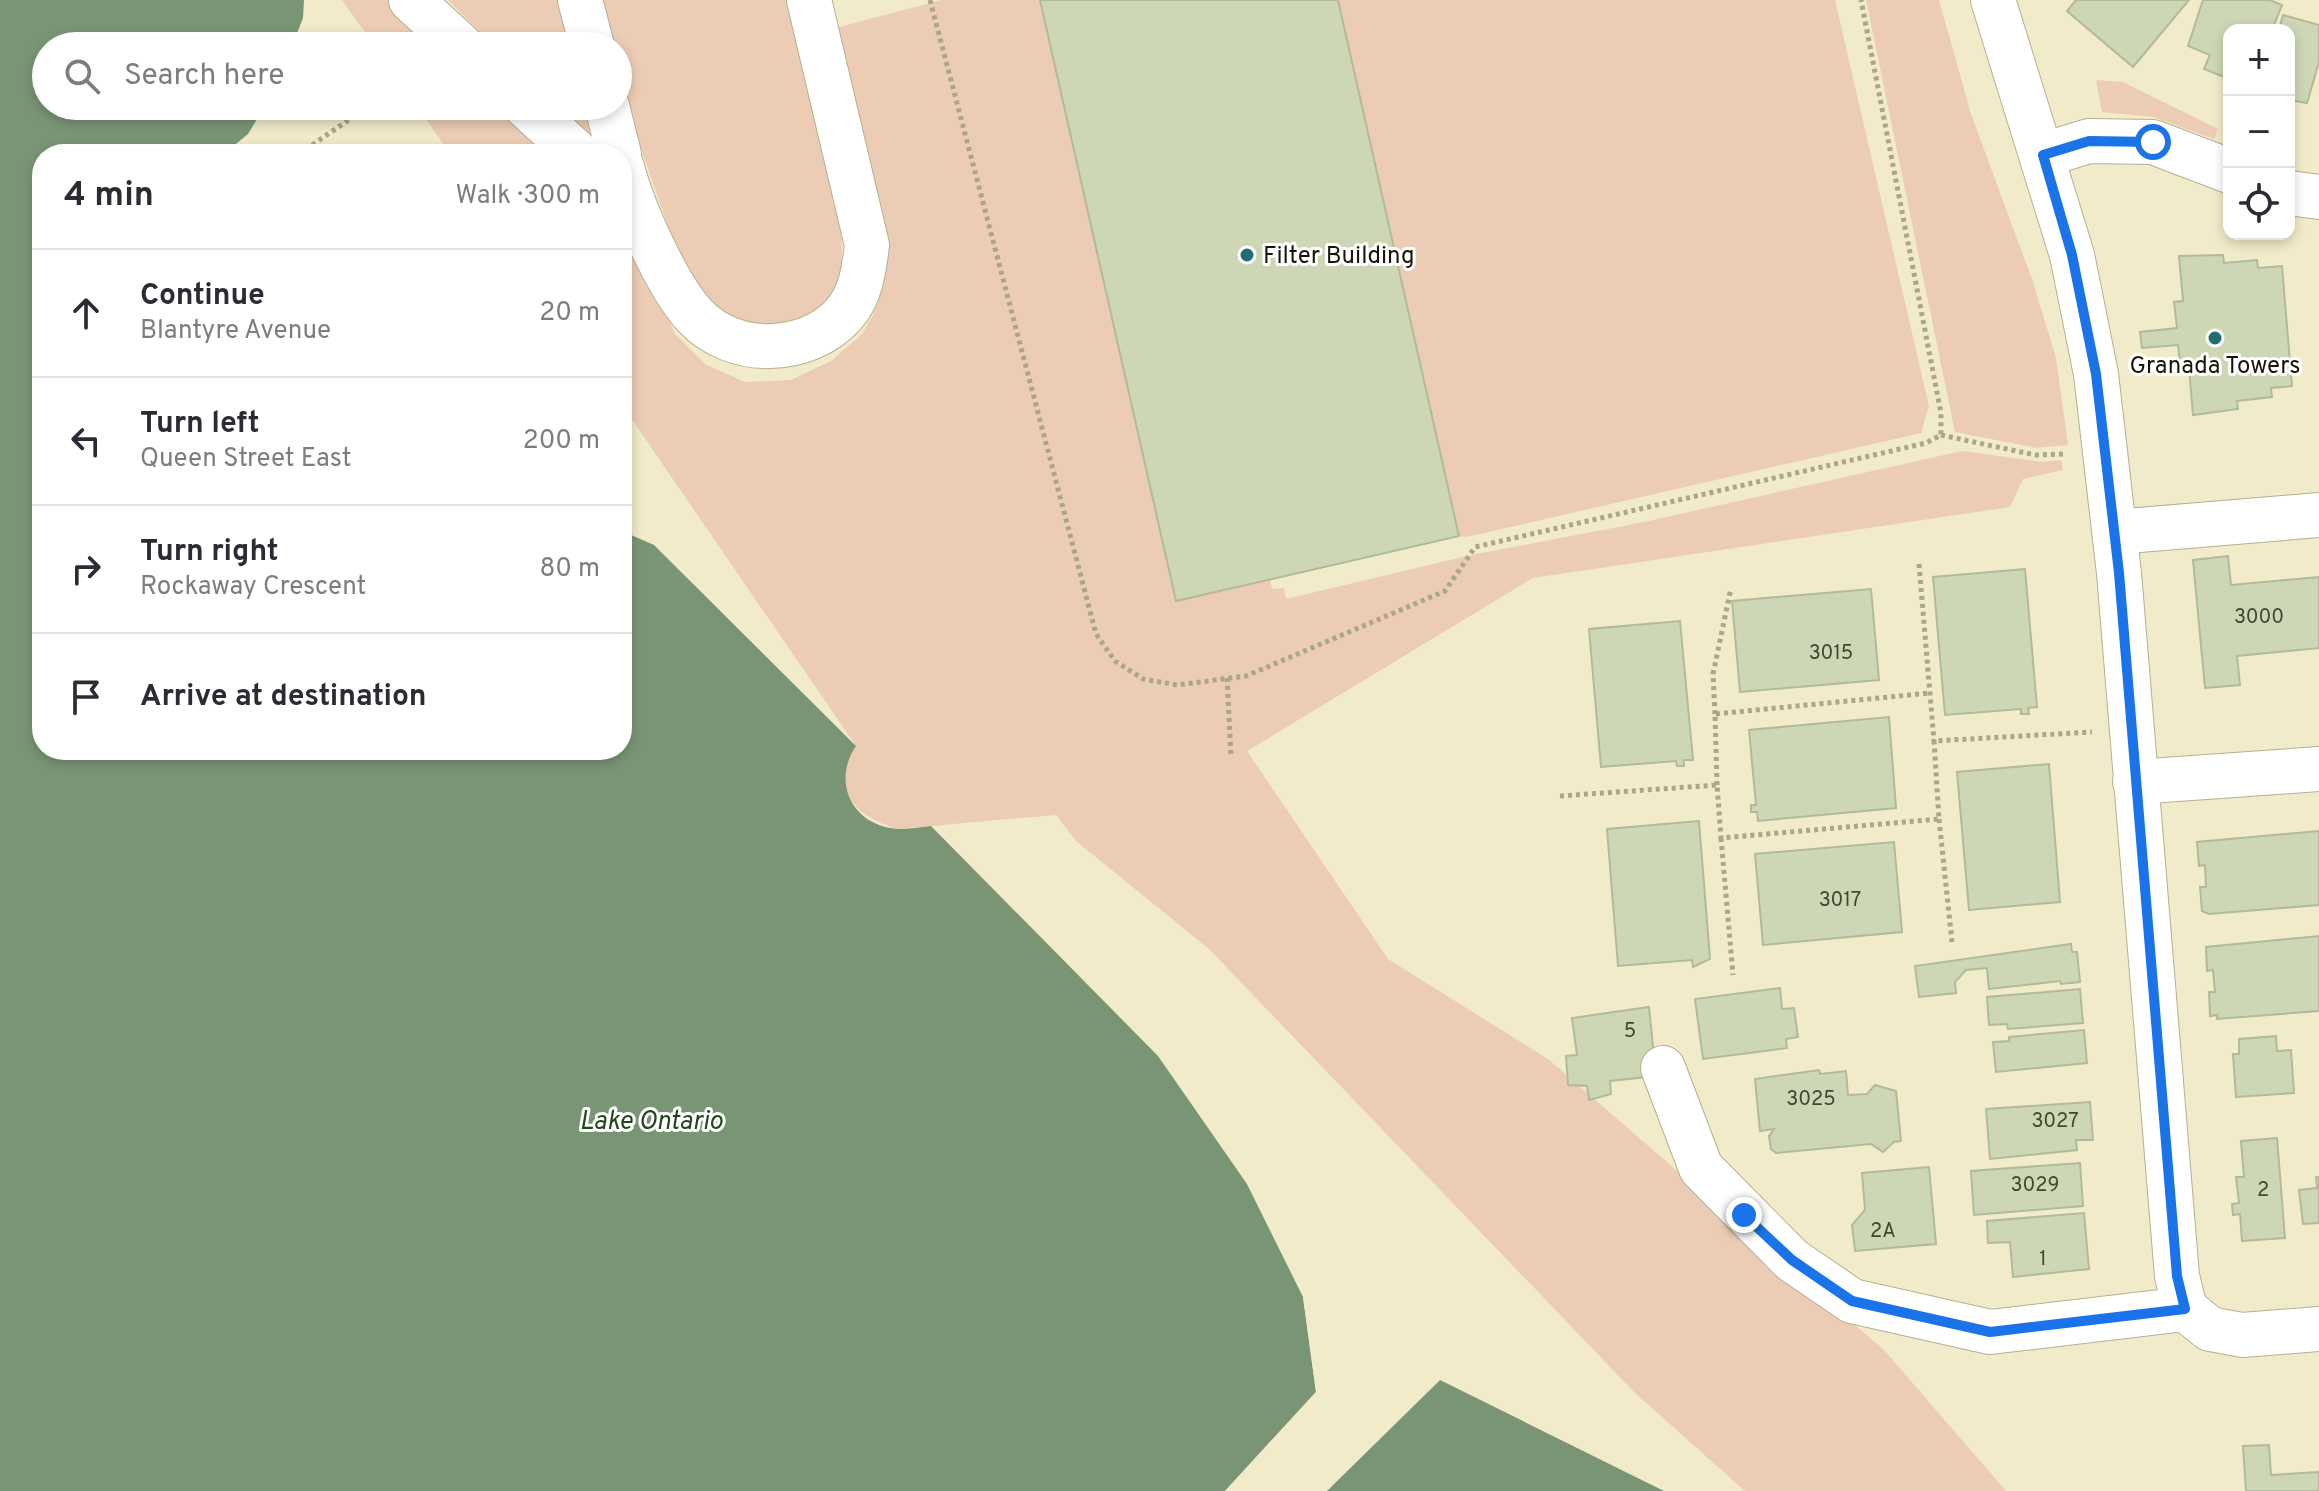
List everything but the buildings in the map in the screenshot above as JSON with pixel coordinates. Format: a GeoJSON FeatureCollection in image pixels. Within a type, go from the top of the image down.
{"type":"FeatureCollection","features":[{"type":"Feature","properties":{"kind":"street"},"geometry":{"type":"LineString","coordinates":[[411,0],[446,32]]}},
{"type":"Feature","properties":{"kind":"street"},"geometry":{"type":"LineString","coordinates":[[580,0],[588,32]]}},
{"type":"Feature","properties":{"kind":"street"},"geometry":{"type":"LineString","coordinates":[[632,192],[670,283],[696,317],[723,336],[759,346],[788,346],[817,336],[845,314],[862,281],[867,245],[809,0]]}},
{"type":"Feature","properties":{"kind":"street"},"geometry":{"type":"LineString","coordinates":[[1993,0],[2072,255],[2096,374],[2115,532],[2177,1276],[2185,1309],[2210,1329],[2242,1335],[2319,1329]]}},
{"type":"Feature","properties":{"kind":"street"},"geometry":{"type":"LineString","coordinates":[[541,120],[567,144]]}},
{"type":"Feature","properties":{"kind":"street"},"geometry":{"type":"LineString","coordinates":[[610,120],[616,144]]}},
{"type":"Feature","properties":{"kind":"street"},"geometry":{"type":"LineString","coordinates":[[2043,155],[2089,141],[2153,142],[2223,169]]}},
{"type":"Feature","properties":{"kind":"street"},"geometry":{"type":"LineString","coordinates":[[2295,194],[2319,197]]}},
{"type":"Feature","properties":{"kind":"street"},"geometry":{"type":"LineString","coordinates":[[2115,532],[2319,515]]}},
{"type":"Feature","properties":{"kind":"street"},"geometry":{"type":"LineString","coordinates":[[2135,782],[2319,769]]}},
{"type":"Feature","properties":{"kind":"street"},"geometry":{"type":"LineString","coordinates":[[1663,1068],[1701,1168],[1792,1260],[1852,1301],[1990,1332],[2185,1309]]}},
{"type":"Feature","properties":{"kind":"path"},"geometry":{"type":"LineString","coordinates":[[930,0],[1096,634],[1115,661],[1143,679],[1177,685],[1246,676],[1445,591],[1475,547],[1926,443],[1941,435],[2022,453],[2052,455]]}},
{"type":"Feature","properties":{"kind":"path"},"geometry":{"type":"LineString","coordinates":[[1861,0],[1941,413],[1941,435]]}},
{"type":"Feature","properties":{"kind":"path"},"geometry":{"type":"LineString","coordinates":[[314,144],[349,120]]}},
{"type":"Feature","properties":{"kind":"path"},"geometry":{"type":"LineString","coordinates":[[1919,564],[1952,942]]}},
{"type":"Feature","properties":{"kind":"path"},"geometry":{"type":"LineString","coordinates":[[1731,588],[1713,674],[1717,785],[1733,975]]}},
{"type":"Feature","properties":{"kind":"path"},"geometry":{"type":"LineString","coordinates":[[1227,678],[1231,756]]}},
{"type":"Feature","properties":{"kind":"path"},"geometry":{"type":"LineString","coordinates":[[1715,714],[1930,693]]}},
{"type":"Feature","properties":{"kind":"path"},"geometry":{"type":"LineString","coordinates":[[1934,741],[2099,732]]}},
{"type":"Feature","properties":{"kind":"path"},"geometry":{"type":"LineString","coordinates":[[1560,796],[1717,785]]}},
{"type":"Feature","properties":{"kind":"path"},"geometry":{"type":"LineString","coordinates":[[1721,838],[1939,819]]}},
{"type":"Feature","properties":{"kind":"shaded area"},"geometry":{"type":"Polygon","coordinates":[[[342,0],[401,0],[435,32],[365,32],[342,0]]]}},
{"type":"Feature","properties":{"kind":"shaded area"},"geometry":{"type":"Polygon","coordinates":[[[448,0],[560,0],[568,32],[480,32],[448,0]]]}},
{"type":"Feature","properties":{"kind":"shaded area"},"geometry":{"type":"Polygon","coordinates":[[[601,0],[791,0],[841,214],[842,268],[834,291],[820,311],[800,325],[753,332],[696,292],[671,235],[631,120],[632,32],[609,32],[601,0]]]}},
{"type":"Feature","properties":{"kind":"shaded area"},"geometry":{"type":"Polygon","coordinates":[[[941,0],[1040,0],[1176,601],[1270,578],[1272,589],[1284,588],[1286,599],[1471,555],[1644,522],[1962,451],[2043,462],[2061,460],[2063,470],[2023,479],[2010,507],[1533,578],[1247,751],[1388,959],[1548,1059],[1885,1351],[2006,1491],[1745,1491],[1634,1392],[1209,949],[1076,841],[1056,815],[898,829],[869,817],[850,799],[845,776],[856,746],[632,420],[632,233],[675,334],[705,364],[745,382],[791,380],[831,361],[862,334],[873,315],[880,295],[882,243],[836,28],[941,0]]]}},
{"type":"Feature","properties":{"kind":"shaded area"},"geometry":{"type":"Polygon","coordinates":[[[1338,0],[1835,0],[1929,406],[1921,433],[1467,537],[1459,536],[1338,0]]]}},
{"type":"Feature","properties":{"kind":"shaded area"},"geometry":{"type":"Polygon","coordinates":[[[1866,0],[1939,0],[1971,114],[2033,282],[2056,358],[2068,445],[2036,448],[1955,432],[1866,0]]]}},
{"type":"Feature","properties":{"kind":"shaded area"},"geometry":{"type":"Polygon","coordinates":[[[2096,80],[2123,82],[2218,129],[2214,139],[2154,117],[2102,112],[2096,80]]]}},
{"type":"Feature","properties":{"kind":"shaded area"},"geometry":{"type":"Polygon","coordinates":[[[427,120],[528,120],[553,144],[443,144],[427,120]]]}},
{"type":"Feature","properties":{"kind":"shaded area"},"geometry":{"type":"Polygon","coordinates":[[[569,120],[591,120],[596,143],[569,120]]]}},
{"type":"Feature","properties":{"kind":"water","name":"Lake Ontario"},"geometry":{"type":"Polygon","coordinates":[[[0,0],[304,0],[303,18],[298,32],[32,32],[32,120],[256,120],[248,134],[236,144],[32,144],[32,760],[632,760],[632,535],[654,545],[856,746],[849,760],[846,788],[858,811],[882,826],[898,829],[931,826],[1158,1056],[1247,1184],[1303,1297],[1316,1392],[1225,1491],[0,1491],[0,0]]]}},
{"type":"Feature","properties":{"kind":"water"},"geometry":{"type":"Polygon","coordinates":[[[1440,1380],[1664,1491],[1327,1491],[1440,1380]]]}},
{"type":"Feature","properties":{"kind":"pier"},"geometry":{"type":"Polygon","coordinates":[[[1303,1297],[1307,1299],[1320,1393],[1231,1491],[1225,1491],[1316,1392],[1303,1297]]]}},
{"type":"Feature","properties":{"kind":"pier"},"geometry":{"type":"Polygon","coordinates":[[[1436,1378],[1440,1380],[1323,1491],[1325,1488],[1436,1378]]]}},
{"type":"Feature","properties":{"kind":"place","name":"Filter Building"},"geometry":{"type":"Point","coordinates":[1247,255]}},
{"type":"Feature","properties":{"kind":"place","name":"Granada Towers"},"geometry":{"type":"Point","coordinates":[2215,338]}},
{"type":"Feature","properties":{"kind":"route"},"geometry":{"type":"LineString","coordinates":[[1744,1215],[1792,1260],[1852,1301],[1990,1332],[2185,1309],[2177,1276],[2119,573],[2096,374],[2072,255],[2043,155],[2089,141],[2153,142]]}}]}
